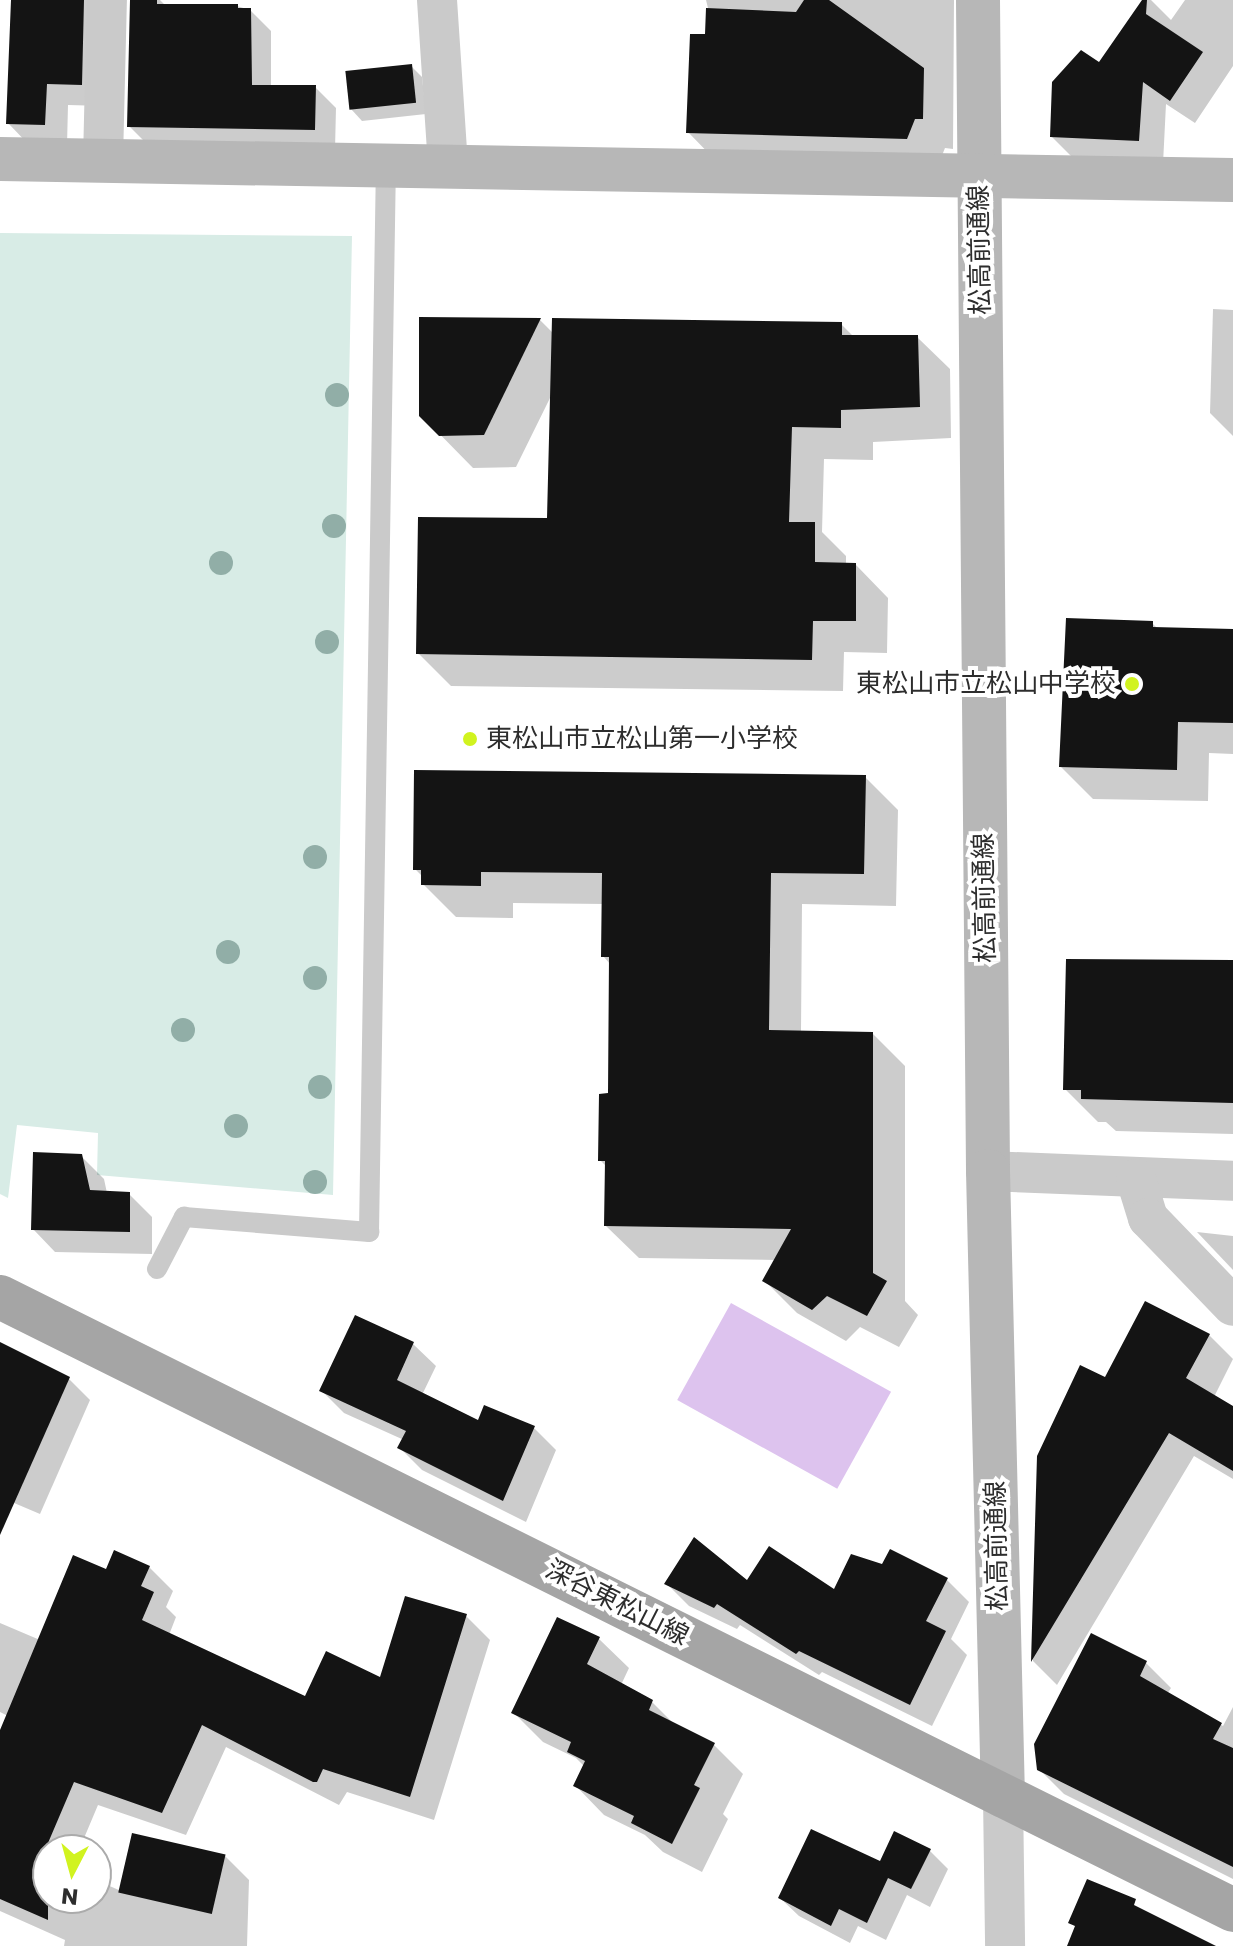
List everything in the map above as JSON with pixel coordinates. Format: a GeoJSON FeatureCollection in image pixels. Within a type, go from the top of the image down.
{"type":"FeatureCollection","features":[{"type":"Feature","properties":{"kind":"main road","name":"深谷東松山線"},"geometry":{"type":"LineString","coordinates":[[0,1297],[1233,1910]]}},
{"type":"Feature","properties":{"kind":"street"},"geometry":{"type":"LineString","coordinates":[[103,160],[107,0]]}},
{"type":"Feature","properties":{"kind":"street"},"geometry":{"type":"LineString","coordinates":[[437,0],[448,166]]}},
{"type":"Feature","properties":{"kind":"street","name":"松高前通線"},"geometry":{"type":"LineString","coordinates":[[978,0],[988,1171],[1003,1796]]}},
{"type":"Feature","properties":{"kind":"street"},"geometry":{"type":"LineString","coordinates":[[0,159],[1233,180]]}},
{"type":"Feature","properties":{"kind":"street"},"geometry":{"type":"LineString","coordinates":[[988,1171],[1233,1181]]}},
{"type":"Feature","properties":{"kind":"street"},"geometry":{"type":"LineString","coordinates":[[1136,1179],[1148,1218],[1233,1306]]}},
{"type":"Feature","properties":{"kind":"street"},"geometry":{"type":"LineString","coordinates":[[1003,1796],[1005,1946]]}},
{"type":"Feature","properties":{"kind":"lane"},"geometry":{"type":"LineString","coordinates":[[157,1269],[184,1217],[369,1232],[386,165]]}},
{"type":"Feature","properties":{"kind":"shaded area"},"geometry":{"type":"Polygon","coordinates":[[[0,233],[352,236],[333,1195],[97,1175],[98,1133],[17,1125],[8,1198],[0,1194],[0,233]]]}},
{"type":"Feature","properties":{"kind":"shaded area"},"geometry":{"type":"Polygon","coordinates":[[[731,1303],[891,1392],[837,1489],[677,1400],[731,1303]]]}},
{"type":"Feature","properties":{"kind":"building"},"geometry":{"type":"Polygon","coordinates":[[[11,0],[84,0],[82,85],[47,84],[45,125],[6,124],[11,0]]]}},
{"type":"Feature","properties":{"kind":"building"},"geometry":{"type":"Polygon","coordinates":[[[130,0],[157,0],[157,4],[238,4],[238,8],[251,8],[252,85],[316,85],[315,130],[127,127],[130,0]]]}},
{"type":"Feature","properties":{"kind":"building"},"geometry":{"type":"Polygon","coordinates":[[[804,0],[829,0],[924,68],[923,119],[915,119],[907,139],[686,133],[690,34],[705,34],[706,8],[796,12],[804,0]]]}},
{"type":"Feature","properties":{"kind":"building"},"geometry":{"type":"Polygon","coordinates":[[[1142,0],[1147,0],[1146,14],[1203,52],[1170,101],[1143,82],[1139,141],[1050,137],[1052,82],[1081,50],[1099,62],[1142,0]]]}},
{"type":"Feature","properties":{"kind":"building"},"geometry":{"type":"Polygon","coordinates":[[[412,64],[416,103],[349,110],[345,71],[412,64]]]}},
{"type":"Feature","properties":{"kind":"building"},"geometry":{"type":"Polygon","coordinates":[[[419,317],[541,318],[484,435],[439,436],[419,416],[419,317]]]}},
{"type":"Feature","properties":{"kind":"building"},"geometry":{"type":"Polygon","coordinates":[[[552,318],[842,322],[842,335],[918,335],[920,407],[841,410],[841,428],[792,427],[789,522],[815,522],[815,562],[856,563],[856,621],[813,621],[812,660],[416,654],[418,517],[547,518],[552,318]]]}},
{"type":"Feature","properties":{"kind":"building"},"geometry":{"type":"Polygon","coordinates":[[[1066,618],[1153,621],[1153,627],[1233,629],[1233,723],[1178,722],[1177,770],[1059,767],[1066,618]]]}},
{"type":"Feature","properties":{"kind":"building"},"geometry":{"type":"Polygon","coordinates":[[[414,770],[866,775],[864,874],[771,873],[769,1030],[873,1032],[873,1273],[887,1281],[867,1316],[827,1296],[812,1310],[762,1281],[791,1229],[604,1226],[605,1161],[598,1161],[599,1094],[608,1093],[609,957],[601,957],[602,873],[481,872],[481,886],[421,885],[421,870],[413,870],[414,770]]]}},
{"type":"Feature","properties":{"kind":"building"},"geometry":{"type":"Polygon","coordinates":[[[1066,959],[1233,960],[1233,1103],[1081,1099],[1081,1090],[1063,1090],[1066,959]]]}},
{"type":"Feature","properties":{"kind":"building"},"geometry":{"type":"Polygon","coordinates":[[[33,1152],[82,1154],[90,1190],[130,1192],[130,1232],[31,1230],[33,1152]]]}},
{"type":"Feature","properties":{"kind":"building"},"geometry":{"type":"Polygon","coordinates":[[[1145,1301],[1210,1334],[1186,1378],[1233,1406],[1233,1471],[1169,1433],[1031,1662],[1037,1456],[1080,1365],[1105,1377],[1145,1301]]]}},
{"type":"Feature","properties":{"kind":"building"},"geometry":{"type":"Polygon","coordinates":[[[355,1315],[414,1342],[397,1380],[478,1420],[484,1405],[535,1426],[503,1501],[397,1448],[406,1431],[319,1391],[355,1315]]]}},
{"type":"Feature","properties":{"kind":"building"},"geometry":{"type":"Polygon","coordinates":[[[0,1342],[70,1377],[0,1535],[0,1342]]]}},
{"type":"Feature","properties":{"kind":"building"},"geometry":{"type":"Polygon","coordinates":[[[694,1537],[747,1580],[769,1546],[834,1589],[851,1554],[882,1564],[890,1549],[948,1578],[926,1621],[946,1631],[910,1705],[799,1651],[796,1654],[717,1604],[714,1608],[664,1584],[694,1537]]]}},
{"type":"Feature","properties":{"kind":"building"},"geometry":{"type":"Polygon","coordinates":[[[114,1550],[150,1566],[141,1586],[154,1592],[142,1620],[305,1696],[326,1651],[380,1677],[405,1596],[467,1614],[410,1797],[323,1769],[317,1782],[313,1782],[202,1725],[162,1813],[74,1782],[52,1834],[32,1834],[32,1913],[0,1899],[0,1730],[73,1555],[106,1569],[114,1550]]]}},
{"type":"Feature","properties":{"kind":"building"},"geometry":{"type":"Polygon","coordinates":[[[557,1617],[600,1637],[587,1664],[653,1700],[649,1710],[715,1743],[694,1785],[700,1788],[672,1844],[631,1823],[634,1816],[573,1786],[585,1761],[567,1752],[571,1742],[511,1713],[557,1617]]]}},
{"type":"Feature","properties":{"kind":"building"},"geometry":{"type":"Polygon","coordinates":[[[1091,1633],[1147,1661],[1140,1676],[1222,1723],[1213,1739],[1233,1748],[1233,1867],[1037,1770],[1034,1744],[1091,1633]]]}},
{"type":"Feature","properties":{"kind":"building"},"geometry":{"type":"Polygon","coordinates":[[[811,1829],[880,1861],[894,1831],[931,1849],[911,1889],[888,1878],[867,1923],[839,1909],[831,1926],[778,1898],[811,1829]]]}},
{"type":"Feature","properties":{"kind":"building"},"geometry":{"type":"Polygon","coordinates":[[[132,1833],[226,1855],[212,1914],[118,1892],[132,1833]]]}},
{"type":"Feature","properties":{"kind":"building"},"geometry":{"type":"Polygon","coordinates":[[[1087,1879],[1136,1899],[1134,1905],[1216,1946],[1067,1946],[1075,1926],[1068,1923],[1087,1879]]]}},
{"type":"Feature","properties":{"kind":"building"},"geometry":{"type":"Polygon","coordinates":[[[34,1914],[48,1914],[48,1920],[34,1914]]]}},
{"type":"Feature","properties":{"kind":"place","name":"東松山市立松山中学校"},"geometry":{"type":"Point","coordinates":[1132,684]}},
{"type":"Feature","properties":{"kind":"place","name":"東松山市立松山第一小学校"},"geometry":{"type":"Point","coordinates":[470,739]}}]}
